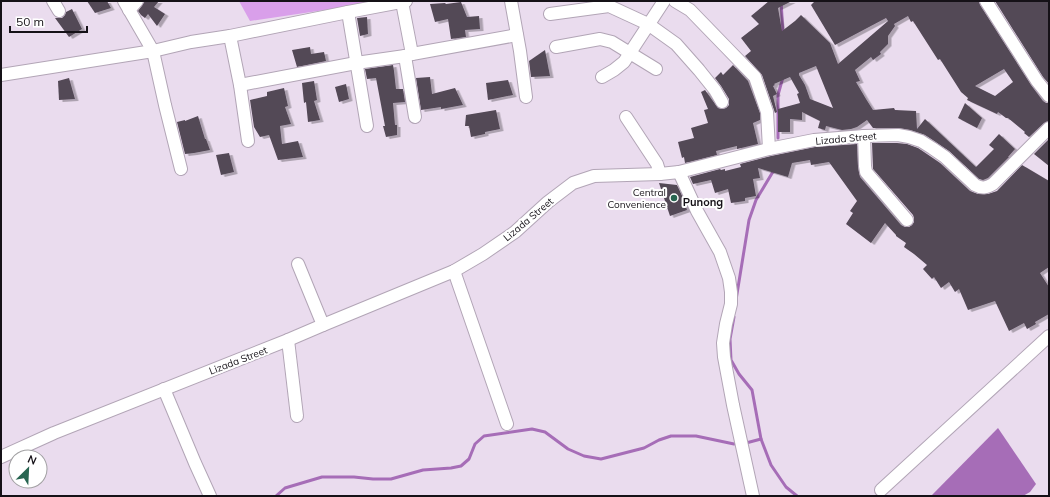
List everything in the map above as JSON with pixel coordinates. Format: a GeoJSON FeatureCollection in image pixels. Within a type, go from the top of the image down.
{"type":"FeatureCollection","features":[{"type":"Feature","properties":{"kind":"street"},"geometry":{"type":"LineString","coordinates":[[1,75],[153,51],[191,42],[230,36],[404,1],[408,55],[416,117]]}},
{"type":"Feature","properties":{"kind":"street"},"geometry":{"type":"LineString","coordinates":[[511,1],[526,97]]}},
{"type":"Feature","properties":{"kind":"street"},"geometry":{"type":"LineString","coordinates":[[602,76],[614,70],[624,62],[664,1]]}},
{"type":"Feature","properties":{"kind":"street"},"geometry":{"type":"LineString","coordinates":[[675,1],[690,10],[755,77],[767,112],[768,149]]}},
{"type":"Feature","properties":{"kind":"street"},"geometry":{"type":"LineString","coordinates":[[986,1],[1037,81],[1049,96]]}},
{"type":"Feature","properties":{"kind":"street"},"geometry":{"type":"LineString","coordinates":[[130,4],[153,51],[181,169]]}},
{"type":"Feature","properties":{"kind":"street"},"geometry":{"type":"LineString","coordinates":[[550,14],[610,6],[648,24],[676,44],[715,90],[722,102]]}},
{"type":"Feature","properties":{"kind":"street"},"geometry":{"type":"LineString","coordinates":[[348,12],[367,126]]}},
{"type":"Feature","properties":{"kind":"street"},"geometry":{"type":"LineString","coordinates":[[240,86],[356,63],[517,35]]}},
{"type":"Feature","properties":{"kind":"street"},"geometry":{"type":"LineString","coordinates":[[230,36],[240,86],[248,141]]}},
{"type":"Feature","properties":{"kind":"street"},"geometry":{"type":"LineString","coordinates":[[556,47],[600,39],[612,42],[656,69]]}},
{"type":"Feature","properties":{"kind":"street"},"geometry":{"type":"LineString","coordinates":[[626,117],[657,164],[660,174]]}},
{"type":"Feature","properties":{"kind":"street","name":"Lizada Street"},"geometry":{"type":"LineString","coordinates":[[1,457],[54,433],[288,340],[454,271],[483,254],[515,232],[548,202],[574,183],[594,176],[679,172],[768,149],[814,140],[898,135],[921,141],[945,158],[975,185],[984,188],[992,184],[1049,128]]}},
{"type":"Feature","properties":{"kind":"street"},"geometry":{"type":"LineString","coordinates":[[864,136],[866,172],[907,220]]}},
{"type":"Feature","properties":{"kind":"street"},"geometry":{"type":"LineString","coordinates":[[679,172],[696,211],[720,252],[729,278],[731,304],[723,343],[724,357],[753,496]]}},
{"type":"Feature","properties":{"kind":"street"},"geometry":{"type":"LineString","coordinates":[[298,264],[323,325]]}},
{"type":"Feature","properties":{"kind":"street"},"geometry":{"type":"LineString","coordinates":[[454,271],[507,424]]}},
{"type":"Feature","properties":{"kind":"street"},"geometry":{"type":"LineString","coordinates":[[881,490],[1049,336]]}},
{"type":"Feature","properties":{"kind":"street"},"geometry":{"type":"LineString","coordinates":[[288,340],[297,416]]}},
{"type":"Feature","properties":{"kind":"street"},"geometry":{"type":"LineString","coordinates":[[164,389],[210,496]]}},
{"type":"Feature","properties":{"kind":"shaded area"},"geometry":{"type":"Polygon","coordinates":[[[239,1],[385,1],[250,21],[239,1]]]}},
{"type":"Feature","properties":{"kind":"shaded area"},"geometry":{"type":"Polygon","coordinates":[[[998,428],[1036,484],[1030,492],[1023,496],[931,496],[998,428]]]}},
{"type":"Feature","properties":{"kind":"building"},"geometry":{"type":"Polygon","coordinates":[[[87,1],[107,1],[111,8],[95,13],[87,1]]]}},
{"type":"Feature","properties":{"kind":"building"},"geometry":{"type":"Polygon","coordinates":[[[145,1],[159,1],[154,7],[165,14],[157,26],[148,14],[145,18],[138,11],[145,1]]]}},
{"type":"Feature","properties":{"kind":"building"},"geometry":{"type":"Polygon","coordinates":[[[769,1],[792,1],[778,8],[782,31],[801,15],[830,43],[838,64],[888,21],[886,18],[835,45],[811,5],[815,1],[979,1],[980,5],[1031,85],[1043,101],[1049,103],[1049,121],[1044,123],[1029,137],[1008,118],[998,112],[997,114],[967,100],[968,98],[961,92],[940,59],[938,60],[913,21],[911,22],[908,16],[894,24],[895,26],[888,36],[888,44],[880,52],[881,54],[873,60],[871,57],[855,70],[860,81],[856,82],[873,110],[894,108],[895,110],[916,111],[917,129],[925,119],[976,167],[994,149],[989,145],[999,134],[1015,149],[988,178],[983,180],[979,179],[949,151],[925,135],[898,128],[873,128],[867,120],[851,129],[842,130],[826,126],[825,130],[818,128],[820,121],[802,112],[802,120],[790,119],[790,132],[778,132],[778,109],[800,103],[797,94],[799,93],[790,77],[774,84],[775,85],[773,86],[777,94],[773,96],[777,112],[775,113],[762,75],[745,56],[751,51],[741,38],[759,24],[751,16],[769,1]],[[816,66],[799,73],[799,75],[805,85],[810,99],[833,108],[816,66]],[[1004,69],[975,86],[995,96],[1013,82],[1004,69]]]}},
{"type":"Feature","properties":{"kind":"building"},"geometry":{"type":"Polygon","coordinates":[[[995,1],[1049,1],[1049,84],[1043,77],[995,1]]]}},
{"type":"Feature","properties":{"kind":"building"},"geometry":{"type":"Polygon","coordinates":[[[461,2],[467,17],[479,16],[480,29],[465,30],[466,37],[451,39],[448,19],[435,22],[430,4],[461,2]]]}},
{"type":"Feature","properties":{"kind":"building"},"geometry":{"type":"Polygon","coordinates":[[[72,9],[82,29],[69,37],[55,18],[62,18],[66,12],[72,9]]]}},
{"type":"Feature","properties":{"kind":"building"},"geometry":{"type":"Polygon","coordinates":[[[367,17],[368,34],[360,36],[357,18],[367,17]]]}},
{"type":"Feature","properties":{"kind":"building"},"geometry":{"type":"Polygon","coordinates":[[[310,47],[311,54],[324,52],[326,61],[297,67],[292,50],[310,47]]]}},
{"type":"Feature","properties":{"kind":"building"},"geometry":{"type":"Polygon","coordinates":[[[545,50],[550,76],[531,77],[529,61],[545,50]]]}},
{"type":"Feature","properties":{"kind":"building"},"geometry":{"type":"Polygon","coordinates":[[[393,65],[396,89],[403,89],[405,102],[393,103],[395,125],[397,125],[397,135],[386,137],[376,78],[367,79],[365,69],[393,65]]]}},
{"type":"Feature","properties":{"kind":"building"},"geometry":{"type":"Polygon","coordinates":[[[733,65],[748,81],[760,113],[760,120],[753,123],[758,144],[737,149],[737,146],[716,151],[717,155],[685,163],[684,157],[682,158],[678,142],[694,138],[691,128],[708,123],[704,110],[708,109],[701,92],[705,90],[718,108],[726,108],[729,105],[729,99],[715,78],[721,72],[723,75],[733,65]]]}},
{"type":"Feature","properties":{"kind":"building"},"geometry":{"type":"Polygon","coordinates":[[[430,77],[432,94],[455,88],[463,105],[441,109],[441,107],[421,110],[416,78],[430,77]]]}},
{"type":"Feature","properties":{"kind":"building"},"geometry":{"type":"Polygon","coordinates":[[[69,78],[75,99],[59,100],[58,81],[69,78]]]}},
{"type":"Feature","properties":{"kind":"building"},"geometry":{"type":"Polygon","coordinates":[[[508,80],[513,95],[488,100],[486,83],[508,80]]]}},
{"type":"Feature","properties":{"kind":"building"},"geometry":{"type":"Polygon","coordinates":[[[314,81],[317,100],[314,101],[320,120],[308,122],[302,83],[314,81]]]}},
{"type":"Feature","properties":{"kind":"building"},"geometry":{"type":"Polygon","coordinates":[[[346,84],[349,99],[339,102],[335,87],[346,84]]]}},
{"type":"Feature","properties":{"kind":"building"},"geometry":{"type":"Polygon","coordinates":[[[284,88],[288,106],[285,107],[291,124],[280,126],[282,144],[298,141],[303,157],[278,160],[269,135],[260,137],[254,127],[250,100],[267,96],[267,92],[284,88]]]}},
{"type":"Feature","properties":{"kind":"building"},"geometry":{"type":"Polygon","coordinates":[[[965,103],[982,118],[977,128],[958,118],[965,103]]]}},
{"type":"Feature","properties":{"kind":"building"},"geometry":{"type":"Polygon","coordinates":[[[496,110],[500,129],[471,137],[469,126],[465,126],[466,115],[496,110]]]}},
{"type":"Feature","properties":{"kind":"building"},"geometry":{"type":"Polygon","coordinates":[[[198,116],[210,150],[185,154],[177,122],[185,121],[198,116]]]}},
{"type":"Feature","properties":{"kind":"building"},"geometry":{"type":"Polygon","coordinates":[[[1049,139],[1049,166],[1034,154],[1049,139]]]}},
{"type":"Feature","properties":{"kind":"building"},"geometry":{"type":"Polygon","coordinates":[[[872,143],[907,144],[918,148],[940,163],[970,191],[978,194],[988,194],[997,191],[1022,165],[1049,181],[1049,267],[1040,273],[1049,287],[1049,314],[1035,322],[1036,324],[1027,329],[1024,323],[1009,331],[995,301],[968,310],[959,289],[955,292],[949,282],[941,288],[934,277],[932,279],[923,269],[927,265],[904,247],[906,243],[896,236],[885,223],[871,243],[846,224],[853,213],[850,211],[857,201],[829,162],[811,165],[810,160],[792,163],[788,177],[758,168],[760,178],[753,179],[756,196],[745,198],[745,201],[731,203],[728,189],[715,193],[711,180],[693,184],[690,177],[720,169],[725,169],[725,171],[741,167],[740,164],[815,147],[857,144],[860,177],[901,225],[909,227],[914,222],[913,215],[873,169],[872,143]]]}},
{"type":"Feature","properties":{"kind":"building"},"geometry":{"type":"Polygon","coordinates":[[[229,153],[234,172],[221,175],[216,155],[229,153]]]}},
{"type":"Feature","properties":{"kind":"building","name":"Central Convenience"},"geometry":{"type":"Polygon","coordinates":[[[659,183],[677,185],[687,210],[670,216],[659,183]]]}},
{"type":"Feature","properties":{"kind":"waterway"},"geometry":{"type":"LineString","coordinates":[[781,1],[783,33]]}},
{"type":"Feature","properties":{"kind":"waterway"},"geometry":{"type":"LineString","coordinates":[[778,138],[778,95],[783,77]]}},
{"type":"Feature","properties":{"kind":"waterway"},"geometry":{"type":"LineString","coordinates":[[736,300],[749,220],[756,200],[774,170]]}},
{"type":"Feature","properties":{"kind":"waterway"},"geometry":{"type":"LineString","coordinates":[[734,317],[730,339],[731,360],[739,374],[752,390],[761,439],[771,465],[786,487],[797,496]]}},
{"type":"Feature","properties":{"kind":"waterway"},"geometry":{"type":"LineString","coordinates":[[276,496],[285,488],[322,477],[391,479],[423,470],[461,466],[469,459],[475,444],[484,436],[532,429],[545,432],[568,449],[584,456],[601,459],[644,448],[659,440],[671,436],[696,436],[734,444]]}},
{"type":"Feature","properties":{"kind":"waterway"},"geometry":{"type":"LineString","coordinates":[[746,443],[761,439]]}},
{"type":"Feature","properties":{"kind":"place","name":"Central Convenience"},"geometry":{"type":"Point","coordinates":[674,198]}},
{"type":"Feature","properties":{"kind":"district","name":"Punong"},"geometry":{"type":"Point","coordinates":[703,202]}}]}
